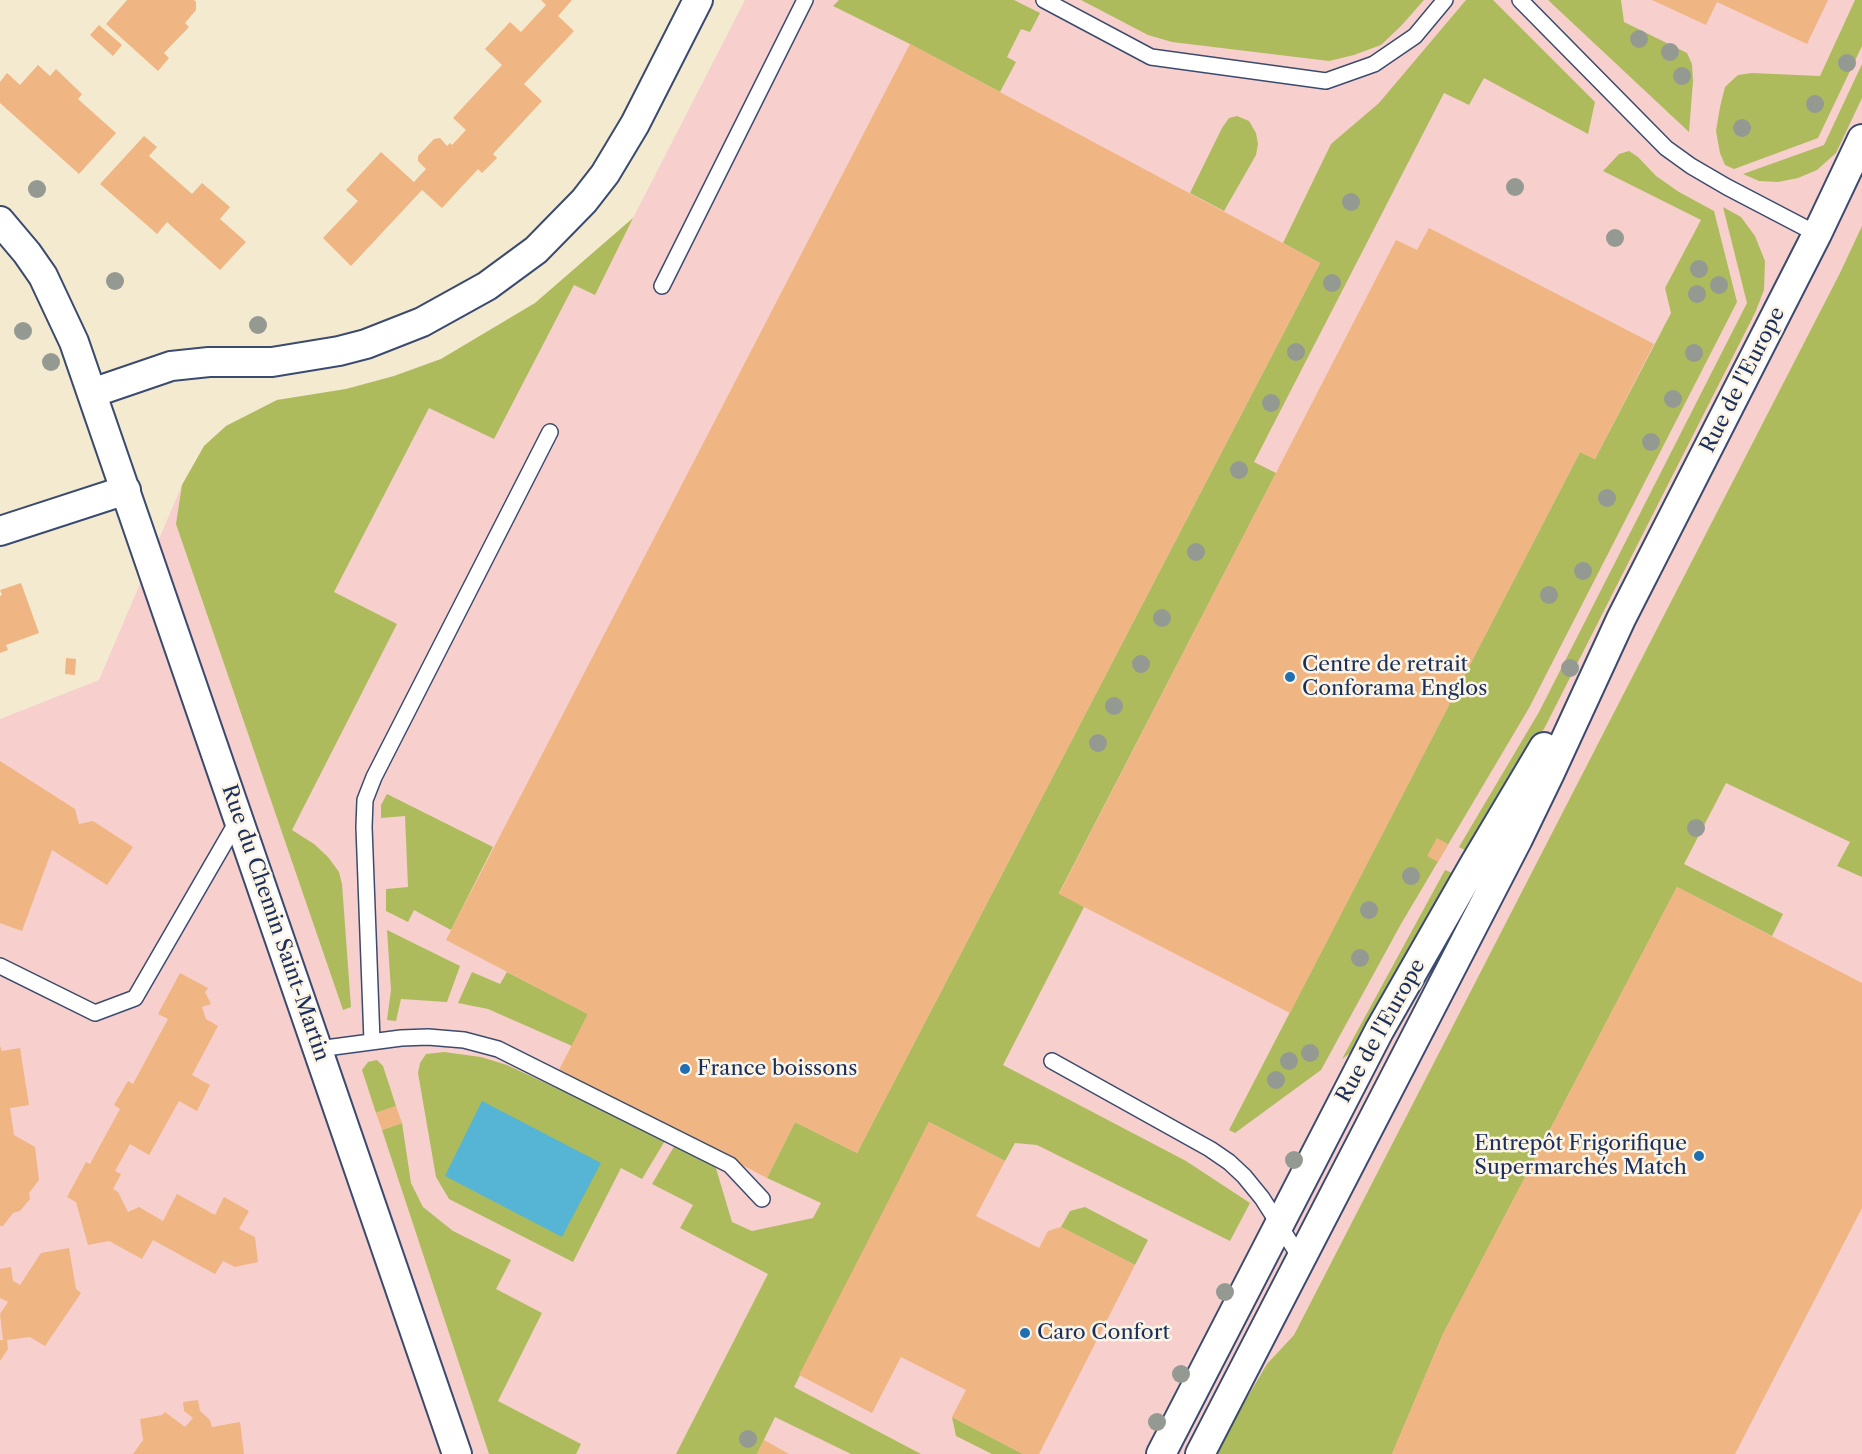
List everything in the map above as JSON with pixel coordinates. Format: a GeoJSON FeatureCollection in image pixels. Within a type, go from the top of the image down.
{"type":"FeatureCollection","features":[{"type":"Feature","properties":{"kind":"street"},"geometry":{"type":"LineString","coordinates":[[92,393],[171,366],[209,362],[272,362],[366,344],[422,322],[486,286],[536,250],[584,201],[605,174],[636,124],[698,0]]}},
{"type":"Feature","properties":{"kind":"street","name":"Rue de l'Europe"},"geometry":{"type":"LineString","coordinates":[[1200,1454],[1518,839],[1621,619],[1817,234],[1862,139]]}},
{"type":"Feature","properties":{"kind":"street","name":"Rue du Chemin Saint-Martin"},"geometry":{"type":"LineString","coordinates":[[0,221],[43,276],[74,342],[457,1454]]}},
{"type":"Feature","properties":{"kind":"street"},"geometry":{"type":"LineString","coordinates":[[0,531],[126,490]]}},
{"type":"Feature","properties":{"kind":"street","name":"Rue de l'Europe"},"geometry":{"type":"LineString","coordinates":[[1161,1454],[1384,1022],[1475,863],[1621,619]]}},
{"type":"Feature","properties":{"kind":"lane"},"geometry":{"type":"LineString","coordinates":[[662,286],[804,0]]}},
{"type":"Feature","properties":{"kind":"lane"},"geometry":{"type":"LineString","coordinates":[[1044,0],[1151,57],[1326,81],[1374,64],[1383,58],[1415,36],[1446,0]]}},
{"type":"Feature","properties":{"kind":"lane"},"geometry":{"type":"LineString","coordinates":[[1520,0],[1666,148],[1727,187],[1817,234]]}},
{"type":"Feature","properties":{"kind":"lane"},"geometry":{"type":"LineString","coordinates":[[372,1041],[365,800],[379,766],[550,432]]}},
{"type":"Feature","properties":{"kind":"lane"},"geometry":{"type":"LineString","coordinates":[[0,966],[94,1014],[135,998],[239,818]]}},
{"type":"Feature","properties":{"kind":"lane"},"geometry":{"type":"LineString","coordinates":[[318,1049],[401,1038],[446,1038],[482,1043],[730,1165],[762,1199]]}},
{"type":"Feature","properties":{"kind":"lane"},"geometry":{"type":"LineString","coordinates":[[1052,1061],[1210,1149],[1229,1162],[1262,1198],[1301,1259]]}},
{"type":"Feature","properties":{"kind":"shaded area"},"geometry":{"type":"Polygon","coordinates":[[[745,0],[1862,0],[1862,1454],[0,1454],[0,719],[99,680],[182,485],[204,446],[226,426],[277,400],[346,389],[394,376],[441,359],[535,303],[633,218],[745,0]]]}},
{"type":"Feature","properties":{"kind":"green space"},"geometry":{"type":"Polygon","coordinates":[[[839,0],[1014,0],[1040,13],[1030,32],[1021,29],[1007,57],[1016,62],[1000,92],[833,6],[839,0]]]}},
{"type":"Feature","properties":{"kind":"green space"},"geometry":{"type":"Polygon","coordinates":[[[1081,0],[1424,0],[1381,45],[1329,61],[1172,42],[1148,35],[1081,0]]]}},
{"type":"Feature","properties":{"kind":"green space"},"geometry":{"type":"Polygon","coordinates":[[[1466,0],[1493,0],[1595,102],[1588,134],[1484,78],[1469,105],[1444,93],[1254,462],[1276,473],[1059,893],[1084,907],[1003,1065],[1186,1161],[1250,1203],[1230,1241],[1037,1145],[1015,1143],[1005,1161],[929,1122],[794,1387],[921,1454],[851,1454],[775,1417],[757,1454],[676,1454],[768,1274],[680,1228],[693,1205],[652,1184],[675,1145],[715,1165],[732,1222],[752,1231],[813,1218],[821,1203],[767,1178],[795,1122],[857,1153],[1320,263],[1283,243],[1331,144],[1379,103],[1466,0]]]}},
{"type":"Feature","properties":{"kind":"green space"},"geometry":{"type":"Polygon","coordinates":[[[1548,0],[1621,0],[1624,22],[1687,53],[1692,64],[1693,81],[1689,132],[1548,0]]]}},
{"type":"Feature","properties":{"kind":"green space"},"geometry":{"type":"Polygon","coordinates":[[[1855,0],[1862,0],[1862,46],[1818,138],[1734,169],[1725,165],[1716,131],[1725,87],[1738,75],[1752,73],[1820,76],[1855,0]]]}},
{"type":"Feature","properties":{"kind":"green space"},"geometry":{"type":"Polygon","coordinates":[[[1862,64],[1862,98],[1836,153],[1817,170],[1798,178],[1778,182],[1759,181],[1743,174],[1824,145],[1862,64]]]}},
{"type":"Feature","properties":{"kind":"green space"},"geometry":{"type":"Polygon","coordinates":[[[1237,116],[1249,121],[1256,133],[1258,144],[1256,155],[1224,211],[1190,193],[1222,128],[1229,118],[1237,116]]]}},
{"type":"Feature","properties":{"kind":"green space"},"geometry":{"type":"Polygon","coordinates":[[[1629,151],[1656,176],[1679,192],[1714,211],[1737,302],[1529,708],[1401,924],[1321,1070],[1235,1133],[1229,1130],[1580,452],[1595,459],[1671,313],[1665,288],[1701,220],[1603,171],[1619,154],[1629,151]]]}},
{"type":"Feature","properties":{"kind":"green space"},"geometry":{"type":"Polygon","coordinates":[[[1723,207],[1741,217],[1755,236],[1765,261],[1764,290],[1755,313],[1545,727],[1470,853],[1459,847],[1539,712],[1747,303],[1723,207]]]}},
{"type":"Feature","properties":{"kind":"green space"},"geometry":{"type":"Polygon","coordinates":[[[633,218],[595,295],[574,285],[494,439],[429,408],[334,592],[397,624],[292,830],[314,844],[339,872],[342,884],[351,1007],[343,1010],[176,524],[182,485],[204,446],[226,426],[277,400],[346,389],[394,376],[441,359],[535,303],[633,218]]]}},
{"type":"Feature","properties":{"kind":"green space"},"geometry":{"type":"Polygon","coordinates":[[[1862,226],[1862,877],[1837,866],[1850,842],[1726,783],[1684,864],[1783,914],[1772,936],[1677,887],[1443,1334],[1392,1454],[1214,1454],[1267,1364],[1294,1335],[1840,273],[1862,226]]]}},
{"type":"Feature","properties":{"kind":"green space"},"geometry":{"type":"Polygon","coordinates":[[[387,794],[493,847],[451,930],[414,910],[408,922],[386,911],[386,889],[408,887],[405,816],[381,818],[381,805],[387,794]]]}},
{"type":"Feature","properties":{"kind":"green space"},"geometry":{"type":"Polygon","coordinates":[[[1445,870],[1457,875],[1360,1046],[1342,1059],[1445,870]]]}},
{"type":"Feature","properties":{"kind":"green space"},"geometry":{"type":"Polygon","coordinates":[[[387,930],[460,966],[447,1002],[401,999],[396,1021],[387,1020],[391,990],[387,930]]]}},
{"type":"Feature","properties":{"kind":"green space"},"geometry":{"type":"Polygon","coordinates":[[[472,972],[500,984],[507,972],[588,1014],[572,1046],[488,1009],[458,1003],[472,972]]]}},
{"type":"Feature","properties":{"kind":"green space"},"geometry":{"type":"Polygon","coordinates":[[[444,1052],[481,1057],[507,1065],[666,1139],[642,1179],[621,1168],[573,1262],[449,1199],[436,1177],[418,1073],[420,1063],[426,1054],[444,1052]]]}},
{"type":"Feature","properties":{"kind":"green space"},"geometry":{"type":"Polygon","coordinates":[[[377,1060],[383,1066],[396,1106],[376,1113],[362,1070],[368,1062],[377,1060]]]}},
{"type":"Feature","properties":{"kind":"green space"},"geometry":{"type":"Polygon","coordinates":[[[402,1123],[411,1183],[423,1207],[453,1231],[511,1260],[496,1289],[542,1313],[498,1401],[581,1444],[576,1454],[489,1454],[382,1130],[402,1123]]]}},
{"type":"Feature","properties":{"kind":"green space"},"geometry":{"type":"Polygon","coordinates":[[[1085,1207],[1148,1240],[1135,1265],[1061,1227],[1070,1211],[1085,1207]]]}},
{"type":"Feature","properties":{"kind":"green space"},"geometry":{"type":"Polygon","coordinates":[[[952,1417],[1023,1454],[992,1454],[956,1436],[952,1417]]]}},
{"type":"Feature","properties":{"kind":"water"},"geometry":{"type":"Polygon","coordinates":[[[482,1101],[601,1163],[562,1237],[445,1176],[482,1101]]]}},
{"type":"Feature","properties":{"kind":"building"},"geometry":{"type":"Polygon","coordinates":[[[127,0],[194,0],[196,2],[196,10],[185,23],[189,27],[164,53],[169,58],[158,71],[106,24],[127,0]]]}},
{"type":"Feature","properties":{"kind":"building"},"geometry":{"type":"Polygon","coordinates":[[[541,0],[572,0],[558,16],[574,31],[524,84],[542,101],[493,154],[497,158],[482,173],[478,169],[442,208],[422,190],[351,266],[323,238],[358,201],[346,190],[381,152],[414,182],[426,169],[418,161],[418,156],[434,139],[440,138],[447,146],[450,143],[452,145],[466,130],[453,118],[502,65],[485,49],[510,22],[521,32],[546,5],[541,0]]]}},
{"type":"Feature","properties":{"kind":"building"},"geometry":{"type":"Polygon","coordinates":[[[1652,0],[1828,0],[1807,44],[1717,2],[1706,25],[1652,0]]]}},
{"type":"Feature","properties":{"kind":"building"},"geometry":{"type":"Polygon","coordinates":[[[99,25],[122,45],[113,56],[90,35],[99,25]]]}},
{"type":"Feature","properties":{"kind":"building"},"geometry":{"type":"Polygon","coordinates":[[[910,44],[1320,263],[857,1153],[795,1122],[767,1178],[559,1070],[588,1014],[446,940],[910,44]]]}},
{"type":"Feature","properties":{"kind":"building"},"geometry":{"type":"Polygon","coordinates":[[[38,65],[50,76],[56,69],[82,94],[78,99],[116,133],[79,174],[0,103],[0,82],[7,73],[20,85],[38,65]]]}},
{"type":"Feature","properties":{"kind":"building"},"geometry":{"type":"Polygon","coordinates":[[[144,136],[157,147],[149,156],[192,194],[202,183],[230,207],[220,219],[246,242],[220,270],[167,222],[157,234],[100,184],[144,136]]]}},
{"type":"Feature","properties":{"kind":"building"},"geometry":{"type":"Polygon","coordinates":[[[1429,228],[1654,344],[1595,459],[1580,452],[1290,1013],[1059,894],[1396,240],[1417,250],[1429,228]]]}},
{"type":"Feature","properties":{"kind":"building"},"geometry":{"type":"Polygon","coordinates":[[[21,583],[39,633],[6,645],[8,650],[0,653],[0,596],[2,595],[0,590],[21,583]]]}},
{"type":"Feature","properties":{"kind":"building"},"geometry":{"type":"Polygon","coordinates":[[[66,658],[76,659],[75,675],[65,674],[66,658]]]}},
{"type":"Feature","properties":{"kind":"building"},"geometry":{"type":"Polygon","coordinates":[[[0,761],[75,809],[79,824],[93,821],[133,847],[107,885],[52,850],[22,931],[0,923],[0,761]]]}},
{"type":"Feature","properties":{"kind":"building"},"geometry":{"type":"Polygon","coordinates":[[[1437,838],[1448,844],[1438,862],[1427,856],[1437,838]]]}},
{"type":"Feature","properties":{"kind":"building","name":"Entrepôt Frigorifique Supermarchés Match"},"geometry":{"type":"Polygon","coordinates":[[[1677,887],[1862,983],[1862,1208],[1735,1454],[1392,1454],[1443,1334],[1677,887]]]}},
{"type":"Feature","properties":{"kind":"building"},"geometry":{"type":"Polygon","coordinates":[[[180,973],[208,988],[205,992],[211,1004],[202,1007],[206,1019],[218,1026],[192,1075],[210,1085],[197,1111],[179,1101],[149,1155],[130,1144],[115,1171],[121,1174],[113,1189],[118,1192],[128,1212],[139,1207],[163,1221],[177,1194],[215,1215],[224,1197],[249,1211],[239,1229],[255,1237],[258,1262],[235,1267],[223,1261],[215,1274],[153,1240],[142,1259],[109,1241],[88,1245],[76,1202],[67,1197],[86,1162],[90,1164],[120,1109],[114,1105],[128,1081],[133,1084],[168,1019],[158,1014],[180,973]]]}},
{"type":"Feature","properties":{"kind":"building"},"geometry":{"type":"Polygon","coordinates":[[[0,1046],[2,1051],[20,1048],[29,1105],[10,1108],[14,1135],[35,1147],[39,1180],[29,1193],[30,1199],[20,1211],[13,1213],[3,1226],[0,1226],[0,1046]]]}},
{"type":"Feature","properties":{"kind":"building"},"geometry":{"type":"Polygon","coordinates":[[[396,1106],[402,1123],[382,1130],[376,1113],[396,1106]]]}},
{"type":"Feature","properties":{"kind":"building"},"geometry":{"type":"Polygon","coordinates":[[[929,1122],[1005,1161],[976,1216],[1039,1248],[1048,1231],[1061,1227],[1135,1265],[1039,1454],[1023,1454],[952,1417],[966,1390],[901,1357],[872,1413],[799,1375],[929,1122]]]}},
{"type":"Feature","properties":{"kind":"building"},"geometry":{"type":"Polygon","coordinates":[[[69,1248],[76,1289],[81,1293],[45,1346],[30,1337],[7,1340],[8,1349],[0,1361],[0,1340],[3,1340],[0,1314],[8,1302],[0,1298],[0,1269],[11,1267],[13,1281],[20,1285],[41,1253],[69,1248]]]}},
{"type":"Feature","properties":{"kind":"building"},"geometry":{"type":"Polygon","coordinates":[[[198,1400],[200,1411],[210,1420],[212,1427],[240,1422],[244,1454],[133,1454],[143,1440],[140,1419],[162,1415],[165,1412],[185,1427],[193,1418],[184,1411],[183,1402],[198,1400]]]}},
{"type":"Feature","properties":{"kind":"building"},"geometry":{"type":"Polygon","coordinates":[[[764,1440],[789,1454],[757,1454],[764,1440]]]}},
{"type":"Feature","properties":{"kind":"place","name":"Centre de retrait Conforama Englos"},"geometry":{"type":"Point","coordinates":[1290,677]}},
{"type":"Feature","properties":{"kind":"place","name":"France boissons"},"geometry":{"type":"Point","coordinates":[685,1069]}},
{"type":"Feature","properties":{"kind":"place","name":"Entrepôt Frigorifique Supermarchés Match"},"geometry":{"type":"Point","coordinates":[1699,1156]}},
{"type":"Feature","properties":{"kind":"place","name":"Caro Confort"},"geometry":{"type":"Point","coordinates":[1025,1333]}}]}
